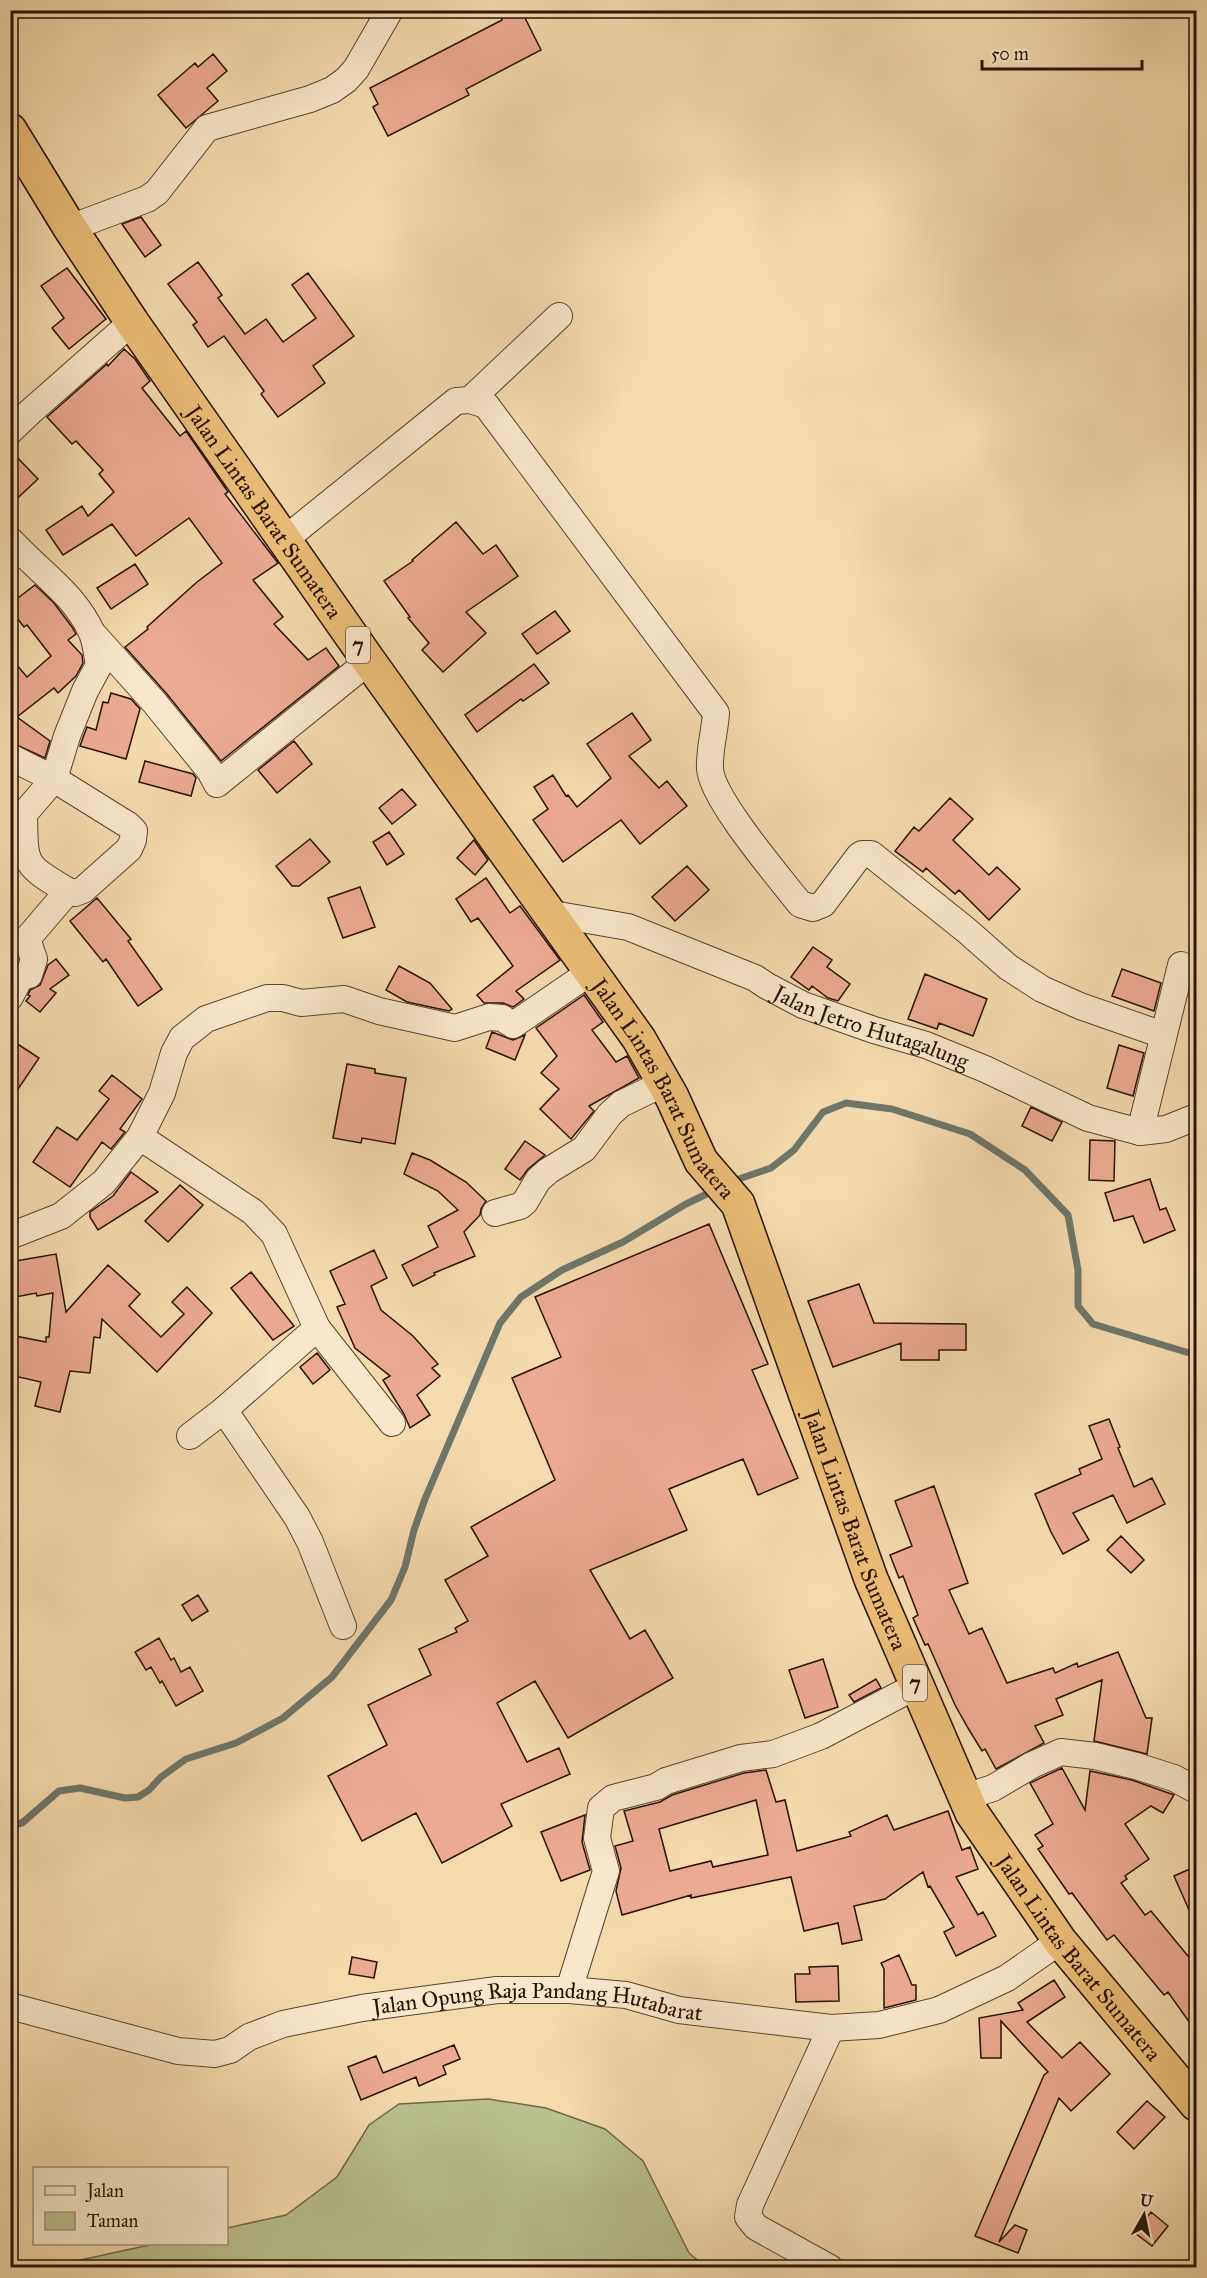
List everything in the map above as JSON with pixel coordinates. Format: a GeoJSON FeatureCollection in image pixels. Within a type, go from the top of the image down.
{"type":"FeatureCollection","features":[{"type":"Feature","properties":{"kind":"highway","name":"Jalan Lintas Barat Sumatera"},"geometry":{"type":"LineString","coordinates":[[10,130],[70,228],[132,322],[369,661],[548,913],[592,970],[639,1039],[664,1083],[700,1161],[738,1204],[871,1579],[972,1813],[1060,1941],[1197,2104]]}},
{"type":"Feature","properties":{"kind":"street"},"geometry":{"type":"LineString","coordinates":[[70,228],[147,199],[157,192],[207,128],[310,99],[332,90],[356,69],[390,10]]}},
{"type":"Feature","properties":{"kind":"street"},"geometry":{"type":"LineString","coordinates":[[470,400],[560,316]]}},
{"type":"Feature","properties":{"kind":"street"},"geometry":{"type":"LineString","coordinates":[[10,431],[132,322]]}},
{"type":"Feature","properties":{"kind":"street"},"geometry":{"type":"LineString","coordinates":[[284,540],[456,402],[470,400],[486,405],[716,713],[711,754],[712,781],[742,830],[800,904],[813,908],[823,904],[859,856],[871,854],[966,930],[1008,967],[1042,989],[1080,1006],[1163,1035]]}},
{"type":"Feature","properties":{"kind":"street"},"geometry":{"type":"LineString","coordinates":[[10,540],[67,593],[93,634],[154,702],[210,771],[217,784],[369,661]]}},
{"type":"Feature","properties":{"kind":"street"},"geometry":{"type":"LineString","coordinates":[[10,757],[54,778],[134,831],[129,849],[83,890],[75,893],[68,891],[38,873],[30,863],[25,852],[24,814],[54,778],[67,735],[85,691],[99,665],[93,634]]}},
{"type":"Feature","properties":{"kind":"street"},"geometry":{"type":"LineString","coordinates":[[10,997],[20,978],[29,975],[34,959],[27,939],[68,891]]}},
{"type":"Feature","properties":{"kind":"street","name":"Jalan Jetro Hutagalung"},"geometry":{"type":"LineString","coordinates":[[548,913],[628,927],[755,978],[803,1005],[873,1030],[926,1045],[985,1069],[1088,1118],[1140,1132],[1166,1129],[1197,1117]]}},
{"type":"Feature","properties":{"kind":"street"},"geometry":{"type":"LineString","coordinates":[[1140,1132],[1181,965]]}},
{"type":"Feature","properties":{"kind":"street"},"geometry":{"type":"LineString","coordinates":[[10,1236],[61,1216],[104,1182],[140,1137],[162,1093],[174,1053],[182,1038],[206,1019],[267,998],[283,998],[301,1004],[344,999],[378,1011],[455,1028],[489,1017],[502,1018],[513,1025],[592,970]]}},
{"type":"Feature","properties":{"kind":"street"},"geometry":{"type":"LineString","coordinates":[[495,1213],[520,1206],[525,1202],[538,1180],[548,1171],[584,1149],[610,1114],[621,1104],[664,1083]]}},
{"type":"Feature","properties":{"kind":"street"},"geometry":{"type":"LineString","coordinates":[[140,1137],[253,1212],[264,1222],[274,1234],[317,1328],[392,1423]]}},
{"type":"Feature","properties":{"kind":"street"},"geometry":{"type":"LineString","coordinates":[[190,1436],[224,1410],[317,1328]]}},
{"type":"Feature","properties":{"kind":"street"},"geometry":{"type":"LineString","coordinates":[[224,1410],[297,1517],[310,1542],[343,1626]]}},
{"type":"Feature","properties":{"kind":"street"},"geometry":{"type":"LineString","coordinates":[[568,1990],[606,1870],[597,1838],[601,1808],[613,1798],[656,1787],[666,1781],[741,1758],[773,1754],[821,1736],[916,1686]]}},
{"type":"Feature","properties":{"kind":"street"},"geometry":{"type":"LineString","coordinates":[[965,1797],[993,1788],[1032,1765],[1061,1752],[1095,1756],[1136,1766],[1174,1778],[1197,1790]]}},
{"type":"Feature","properties":{"kind":"street","name":"Jalan Opung Raja Pandang Hutabarat"},"geometry":{"type":"LineString","coordinates":[[10,2006],[178,2051],[215,2054],[230,2050],[249,2037],[283,2024],[362,2008],[497,1990],[568,1990],[626,1995],[679,2010],[831,2028],[879,2025],[939,2010],[1007,1978],[1060,1941]]}},
{"type":"Feature","properties":{"kind":"street"},"geometry":{"type":"LineString","coordinates":[[830,2268],[756,2227],[748,2217],[750,2205],[831,2028]]}},
{"type":"Feature","properties":{"kind":"green space"},"geometry":{"type":"Polygon","coordinates":[[[488,2099],[546,2108],[605,2129],[643,2161],[689,2253],[706,2267],[65,2267],[76,2261],[149,2245],[228,2245],[228,2228],[286,2215],[337,2177],[369,2125],[399,2104],[488,2099]]]}},
{"type":"Feature","properties":{"kind":"building"},"geometry":{"type":"Polygon","coordinates":[[[500,10],[521,10],[541,50],[466,89],[469,95],[388,136],[373,107],[378,104],[370,88],[502,20],[500,10]]]}},
{"type":"Feature","properties":{"kind":"building"},"geometry":{"type":"Polygon","coordinates":[[[213,54],[227,71],[207,88],[218,101],[186,128],[158,95],[195,63],[198,67],[213,54]]]}},
{"type":"Feature","properties":{"kind":"building"},"geometry":{"type":"Polygon","coordinates":[[[141,217],[161,245],[145,257],[122,224],[141,217]]]}},
{"type":"Feature","properties":{"kind":"building"},"geometry":{"type":"Polygon","coordinates":[[[198,262],[222,295],[218,298],[245,334],[266,319],[283,342],[316,318],[292,285],[308,273],[354,336],[313,366],[325,383],[278,417],[261,394],[264,391],[224,336],[208,347],[193,325],[197,322],[168,284],[198,262]]]}},
{"type":"Feature","properties":{"kind":"building"},"geometry":{"type":"Polygon","coordinates":[[[67,268],[106,319],[69,349],[52,328],[64,318],[41,286],[67,268]]]}},
{"type":"Feature","properties":{"kind":"building"},"geometry":{"type":"Polygon","coordinates":[[[124,349],[135,359],[150,381],[142,388],[180,436],[186,431],[228,492],[225,494],[278,563],[253,580],[283,617],[274,624],[308,660],[326,648],[339,666],[221,761],[125,647],[148,629],[147,627],[197,582],[222,563],[189,518],[136,556],[112,524],[63,555],[46,530],[82,506],[88,516],[114,492],[99,474],[103,470],[76,441],[72,444],[47,417],[107,364],[108,366],[124,349]]]}},
{"type":"Feature","properties":{"kind":"building"},"geometry":{"type":"Polygon","coordinates":[[[10,450],[38,479],[10,505],[10,450]]]}},
{"type":"Feature","properties":{"kind":"building"},"geometry":{"type":"Polygon","coordinates":[[[456,522],[483,554],[496,545],[518,576],[466,612],[486,633],[443,672],[422,650],[429,643],[408,618],[410,617],[384,581],[413,561],[456,522]]]}},
{"type":"Feature","properties":{"kind":"building"},"geometry":{"type":"Polygon","coordinates":[[[135,564],[148,584],[111,609],[97,588],[135,564]]]}},
{"type":"Feature","properties":{"kind":"building"},"geometry":{"type":"Polygon","coordinates":[[[35,585],[54,603],[72,627],[76,634],[68,640],[82,655],[83,663],[76,676],[58,693],[54,688],[17,717],[50,741],[45,758],[10,742],[10,657],[27,677],[51,656],[27,625],[24,627],[10,609],[10,604],[35,585]]]}},
{"type":"Feature","properties":{"kind":"building"},"geometry":{"type":"Polygon","coordinates":[[[555,611],[570,631],[537,654],[522,634],[555,611]]]}},
{"type":"Feature","properties":{"kind":"building"},"geometry":{"type":"Polygon","coordinates":[[[534,664],[549,683],[523,701],[521,699],[477,732],[465,715],[534,664]]]}},
{"type":"Feature","properties":{"kind":"building"},"geometry":{"type":"Polygon","coordinates":[[[111,693],[131,699],[140,709],[126,759],[80,746],[87,727],[96,730],[103,702],[108,703],[111,693]]]}},
{"type":"Feature","properties":{"kind":"building"},"geometry":{"type":"Polygon","coordinates":[[[632,713],[651,740],[629,756],[659,788],[667,781],[687,806],[640,844],[621,820],[563,862],[533,820],[548,809],[534,787],[553,775],[566,796],[568,795],[577,807],[611,778],[587,744],[632,713]]]}},
{"type":"Feature","properties":{"kind":"building"},"geometry":{"type":"Polygon","coordinates":[[[294,741],[312,764],[277,793],[258,770],[294,741]]]}},
{"type":"Feature","properties":{"kind":"building"},"geometry":{"type":"Polygon","coordinates":[[[145,761],[193,774],[196,778],[191,796],[139,782],[145,761]]]}},
{"type":"Feature","properties":{"kind":"building"},"geometry":{"type":"Polygon","coordinates":[[[402,789],[416,805],[392,824],[379,808],[402,789]]]}},
{"type":"Feature","properties":{"kind":"building"},"geometry":{"type":"Polygon","coordinates":[[[950,798],[973,819],[953,840],[989,875],[997,867],[1020,889],[989,920],[959,890],[955,894],[926,868],[923,872],[895,851],[914,827],[919,831],[950,798]]]}},
{"type":"Feature","properties":{"kind":"building"},"geometry":{"type":"Polygon","coordinates":[[[389,832],[404,854],[387,865],[373,842],[389,832]]]}},
{"type":"Feature","properties":{"kind":"building"},"geometry":{"type":"Polygon","coordinates":[[[310,839],[330,862],[299,886],[292,886],[276,866],[310,839]]]}},
{"type":"Feature","properties":{"kind":"building"},"geometry":{"type":"Polygon","coordinates":[[[474,840],[488,860],[475,875],[457,858],[474,840]]]}},
{"type":"Feature","properties":{"kind":"building"},"geometry":{"type":"Polygon","coordinates":[[[687,866],[709,890],[675,921],[652,897],[687,866]]]}},
{"type":"Feature","properties":{"kind":"building"},"geometry":{"type":"Polygon","coordinates":[[[486,878],[510,913],[520,906],[560,960],[516,991],[524,999],[513,1007],[503,1003],[484,1003],[477,995],[513,966],[478,918],[471,922],[456,899],[486,878]]]}},
{"type":"Feature","properties":{"kind":"building"},"geometry":{"type":"Polygon","coordinates":[[[360,887],[375,927],[343,938],[328,898],[360,887]]]}},
{"type":"Feature","properties":{"kind":"building"},"geometry":{"type":"Polygon","coordinates":[[[97,898],[131,939],[128,941],[162,989],[138,1006],[106,959],[103,962],[70,921],[97,898]]]}},
{"type":"Feature","properties":{"kind":"building"},"geometry":{"type":"Polygon","coordinates":[[[813,947],[832,960],[827,967],[850,984],[838,1001],[828,998],[812,986],[809,990],[791,977],[813,947]]]}},
{"type":"Feature","properties":{"kind":"building"},"geometry":{"type":"Polygon","coordinates":[[[56,959],[69,975],[50,989],[56,993],[40,1012],[26,1001],[30,996],[28,995],[30,990],[40,985],[48,965],[56,959]]]}},
{"type":"Feature","properties":{"kind":"building"},"geometry":{"type":"Polygon","coordinates":[[[399,966],[430,983],[452,1009],[449,1011],[407,1002],[386,990],[399,966]]]}},
{"type":"Feature","properties":{"kind":"building"},"geometry":{"type":"Polygon","coordinates":[[[1122,969],[1161,983],[1154,1011],[1112,996],[1122,969]]]}},
{"type":"Feature","properties":{"kind":"building"},"geometry":{"type":"Polygon","coordinates":[[[925,974],[987,999],[973,1036],[939,1023],[937,1029],[908,1019],[925,974]]]}},
{"type":"Feature","properties":{"kind":"building"},"geometry":{"type":"Polygon","coordinates":[[[584,995],[603,1022],[592,1030],[616,1062],[627,1056],[639,1078],[589,1106],[594,1111],[571,1139],[540,1109],[559,1089],[541,1073],[557,1056],[536,1028],[584,995]]]}},
{"type":"Feature","properties":{"kind":"building"},"geometry":{"type":"Polygon","coordinates":[[[492,1032],[513,1040],[525,1035],[515,1060],[486,1048],[492,1032]]]}},
{"type":"Feature","properties":{"kind":"building"},"geometry":{"type":"Polygon","coordinates":[[[10,1039],[39,1058],[10,1101],[10,1039]]]}},
{"type":"Feature","properties":{"kind":"building"},"geometry":{"type":"Polygon","coordinates":[[[1119,1045],[1144,1053],[1133,1096],[1107,1088],[1119,1045]]]}},
{"type":"Feature","properties":{"kind":"building"},"geometry":{"type":"Polygon","coordinates":[[[347,1064],[375,1069],[375,1073],[406,1078],[395,1144],[362,1138],[361,1143],[333,1138],[347,1064]]]}},
{"type":"Feature","properties":{"kind":"building"},"geometry":{"type":"Polygon","coordinates":[[[112,1075],[142,1099],[120,1129],[125,1132],[111,1149],[102,1142],[70,1187],[33,1162],[57,1127],[77,1140],[109,1099],[99,1091],[112,1075]]]}},
{"type":"Feature","properties":{"kind":"building"},"geometry":{"type":"Polygon","coordinates":[[[1031,1107],[1062,1122],[1052,1141],[1022,1126],[1031,1107]]]}},
{"type":"Feature","properties":{"kind":"building"},"geometry":{"type":"Polygon","coordinates":[[[1090,1140],[1115,1141],[1114,1181],[1089,1180],[1090,1140]]]}},
{"type":"Feature","properties":{"kind":"building"},"geometry":{"type":"Polygon","coordinates":[[[525,1141],[545,1155],[528,1169],[520,1180],[505,1169],[525,1141]]]}},
{"type":"Feature","properties":{"kind":"building"},"geometry":{"type":"Polygon","coordinates":[[[412,1153],[430,1160],[466,1182],[486,1201],[480,1215],[464,1232],[475,1256],[434,1273],[435,1275],[413,1286],[402,1265],[438,1247],[428,1226],[458,1210],[438,1191],[404,1174],[412,1153]]]}},
{"type":"Feature","properties":{"kind":"building"},"geometry":{"type":"Polygon","coordinates":[[[131,1172],[158,1192],[98,1230],[90,1217],[90,1212],[113,1196],[131,1172]]]}},
{"type":"Feature","properties":{"kind":"building"},"geometry":{"type":"Polygon","coordinates":[[[1150,1179],[1160,1210],[1166,1208],[1175,1230],[1144,1243],[1133,1216],[1114,1221],[1105,1193],[1150,1179]]]}},
{"type":"Feature","properties":{"kind":"building"},"geometry":{"type":"Polygon","coordinates":[[[180,1185],[203,1205],[168,1242],[145,1221],[180,1185]]]}},
{"type":"Feature","properties":{"kind":"building"},"geometry":{"type":"Polygon","coordinates":[[[709,1224],[768,1364],[752,1370],[798,1478],[758,1495],[743,1459],[669,1489],[687,1530],[590,1570],[630,1639],[645,1630],[673,1678],[568,1738],[535,1681],[497,1703],[527,1762],[559,1748],[570,1774],[501,1804],[512,1826],[442,1863],[416,1813],[362,1841],[328,1776],[387,1745],[368,1705],[431,1675],[419,1649],[457,1632],[455,1628],[468,1621],[445,1580],[488,1556],[471,1527],[555,1480],[512,1378],[561,1357],[535,1297],[709,1224]]]}},
{"type":"Feature","properties":{"kind":"building"},"geometry":{"type":"Polygon","coordinates":[[[374,1250],[387,1278],[371,1286],[381,1310],[413,1336],[438,1364],[432,1368],[440,1376],[417,1395],[430,1415],[410,1428],[383,1380],[390,1376],[355,1348],[337,1307],[345,1304],[330,1271],[374,1250]]]}},
{"type":"Feature","properties":{"kind":"building"},"geometry":{"type":"Polygon","coordinates":[[[56,1254],[66,1312],[108,1265],[140,1294],[129,1306],[161,1337],[184,1314],[172,1302],[187,1287],[212,1313],[157,1372],[102,1319],[100,1338],[94,1337],[90,1373],[70,1371],[60,1412],[35,1406],[41,1382],[10,1375],[10,1335],[46,1342],[46,1337],[49,1337],[53,1293],[37,1296],[36,1293],[10,1298],[10,1262],[56,1254]]]}},
{"type":"Feature","properties":{"kind":"building"},"geometry":{"type":"Polygon","coordinates":[[[251,1272],[294,1326],[273,1340],[231,1288],[251,1272]]]}},
{"type":"Feature","properties":{"kind":"building"},"geometry":{"type":"Polygon","coordinates":[[[859,1284],[874,1323],[966,1324],[966,1350],[939,1350],[939,1360],[901,1360],[901,1343],[833,1367],[808,1301],[859,1284]]]}},
{"type":"Feature","properties":{"kind":"building"},"geometry":{"type":"Polygon","coordinates":[[[317,1353],[330,1370],[313,1384],[300,1367],[317,1353]]]}},
{"type":"Feature","properties":{"kind":"building"},"geometry":{"type":"Polygon","coordinates":[[[1109,1419],[1134,1487],[1152,1478],[1165,1504],[1127,1523],[1113,1495],[1073,1513],[1089,1540],[1063,1554],[1035,1494],[1081,1474],[1079,1469],[1102,1459],[1089,1426],[1109,1419]]]}},
{"type":"Feature","properties":{"kind":"building"},"geometry":{"type":"Polygon","coordinates":[[[934,1486],[968,1583],[949,1590],[969,1634],[982,1628],[1007,1683],[1053,1668],[1055,1673],[1077,1663],[1078,1667],[1118,1652],[1146,1718],[1152,1718],[1147,1754],[1094,1741],[1102,1680],[1056,1699],[1063,1715],[1035,1726],[1044,1743],[996,1769],[985,1749],[982,1751],[968,1728],[955,1705],[928,1644],[925,1645],[913,1618],[918,1615],[903,1576],[899,1578],[890,1555],[912,1546],[895,1501],[934,1486]]]}},
{"type":"Feature","properties":{"kind":"building"},"geometry":{"type":"Polygon","coordinates":[[[1121,1536],[1144,1560],[1131,1573],[1107,1550],[1121,1536]]]}},
{"type":"Feature","properties":{"kind":"building"},"geometry":{"type":"Polygon","coordinates":[[[198,1595],[208,1611],[192,1621],[182,1605],[198,1595]]]}},
{"type":"Feature","properties":{"kind":"building"},"geometry":{"type":"Polygon","coordinates":[[[159,1638],[171,1660],[174,1658],[181,1672],[190,1667],[203,1691],[176,1706],[162,1681],[160,1683],[151,1667],[146,1670],[135,1652],[159,1638]]]}},
{"type":"Feature","properties":{"kind":"building"},"geometry":{"type":"Polygon","coordinates":[[[823,1659],[838,1707],[805,1718],[789,1670],[823,1659]]]}},
{"type":"Feature","properties":{"kind":"building"},"geometry":{"type":"Polygon","coordinates":[[[876,1679],[881,1688],[854,1702],[849,1695],[876,1679]]]}},
{"type":"Feature","properties":{"kind":"building"},"geometry":{"type":"Polygon","coordinates":[[[1062,1768],[1085,1810],[1090,1771],[1132,1780],[1174,1795],[1163,1813],[1151,1806],[1125,1824],[1149,1859],[1125,1876],[1127,1879],[1121,1883],[1145,1915],[1151,1911],[1197,1967],[1197,2033],[1168,1992],[1164,1995],[1114,1935],[1107,1940],[1072,1893],[1069,1894],[1038,1849],[1043,1846],[1035,1835],[1053,1824],[1030,1783],[1062,1768]]]}},
{"type":"Feature","properties":{"kind":"building"},"geometry":{"type":"Polygon","coordinates":[[[766,1770],[776,1802],[785,1800],[797,1851],[851,1836],[849,1832],[887,1815],[894,1830],[948,1811],[962,1850],[970,1847],[978,1869],[956,1877],[978,1915],[983,1912],[996,1936],[956,1956],[944,1932],[954,1927],[930,1886],[928,1887],[923,1872],[885,1899],[854,1906],[862,1940],[842,1944],[838,1923],[804,1931],[791,1877],[691,1898],[691,1895],[622,1915],[616,1891],[621,1868],[615,1846],[633,1841],[624,1811],[660,1802],[672,1795],[744,1773],[766,1770]],[[756,1800],[659,1829],[670,1871],[711,1861],[713,1867],[768,1855],[756,1800]]]}},
{"type":"Feature","properties":{"kind":"building"},"geometry":{"type":"Polygon","coordinates":[[[585,1815],[582,1842],[590,1870],[561,1881],[541,1832],[585,1815]]]}},
{"type":"Feature","properties":{"kind":"building"},"geometry":{"type":"Polygon","coordinates":[[[1197,1866],[1197,1928],[1174,1876],[1197,1866]]]}},
{"type":"Feature","properties":{"kind":"building"},"geometry":{"type":"Polygon","coordinates":[[[899,1955],[912,1985],[916,1985],[916,2000],[884,2008],[884,1969],[881,1963],[899,1955]]]}},
{"type":"Feature","properties":{"kind":"building"},"geometry":{"type":"Polygon","coordinates":[[[352,1957],[377,1962],[374,1978],[349,1974],[352,1957]]]}},
{"type":"Feature","properties":{"kind":"building"},"geometry":{"type":"Polygon","coordinates":[[[838,1966],[839,2001],[796,2002],[795,1974],[810,1974],[809,1967],[838,1966]]]}},
{"type":"Feature","properties":{"kind":"building"},"geometry":{"type":"Polygon","coordinates":[[[1054,1980],[1065,1997],[1027,2022],[1062,2058],[1080,2042],[1110,2074],[1071,2111],[1059,2098],[999,2242],[1015,2225],[1027,2230],[1018,2253],[975,2236],[1044,2075],[1048,2072],[1001,2021],[1001,2058],[981,2058],[979,2018],[1023,2010],[1018,2003],[1054,1980]]]}},
{"type":"Feature","properties":{"kind":"building"},"geometry":{"type":"Polygon","coordinates":[[[454,2045],[460,2059],[443,2066],[446,2074],[419,2086],[416,2077],[361,2100],[348,2067],[376,2056],[383,2073],[454,2045]]]}},
{"type":"Feature","properties":{"kind":"building"},"geometry":{"type":"Polygon","coordinates":[[[1147,2101],[1165,2117],[1134,2149],[1117,2132],[1147,2101]]]}},
{"type":"Feature","properties":{"kind":"building"},"geometry":{"type":"Polygon","coordinates":[[[1151,2212],[1168,2226],[1152,2246],[1135,2233],[1151,2212]]]}},
{"type":"Feature","properties":{"kind":"waterway"},"geometry":{"type":"LineString","coordinates":[[730,1182],[771,1168],[794,1150],[823,1112],[846,1103],[892,1109],[970,1134],[1025,1170],[1068,1215],[1078,1270],[1078,1306],[1093,1324],[1196,1355]]}},
{"type":"Feature","properties":{"kind":"waterway"},"geometry":{"type":"LineString","coordinates":[[10,1826],[22,1823],[59,1791],[80,1788],[125,1798],[138,1797],[186,1759],[236,1743],[283,1718],[332,1677],[391,1600],[405,1567],[414,1530],[425,1499],[500,1323],[521,1297],[562,1270],[623,1242],[686,1204],[715,1190]]}}]}
